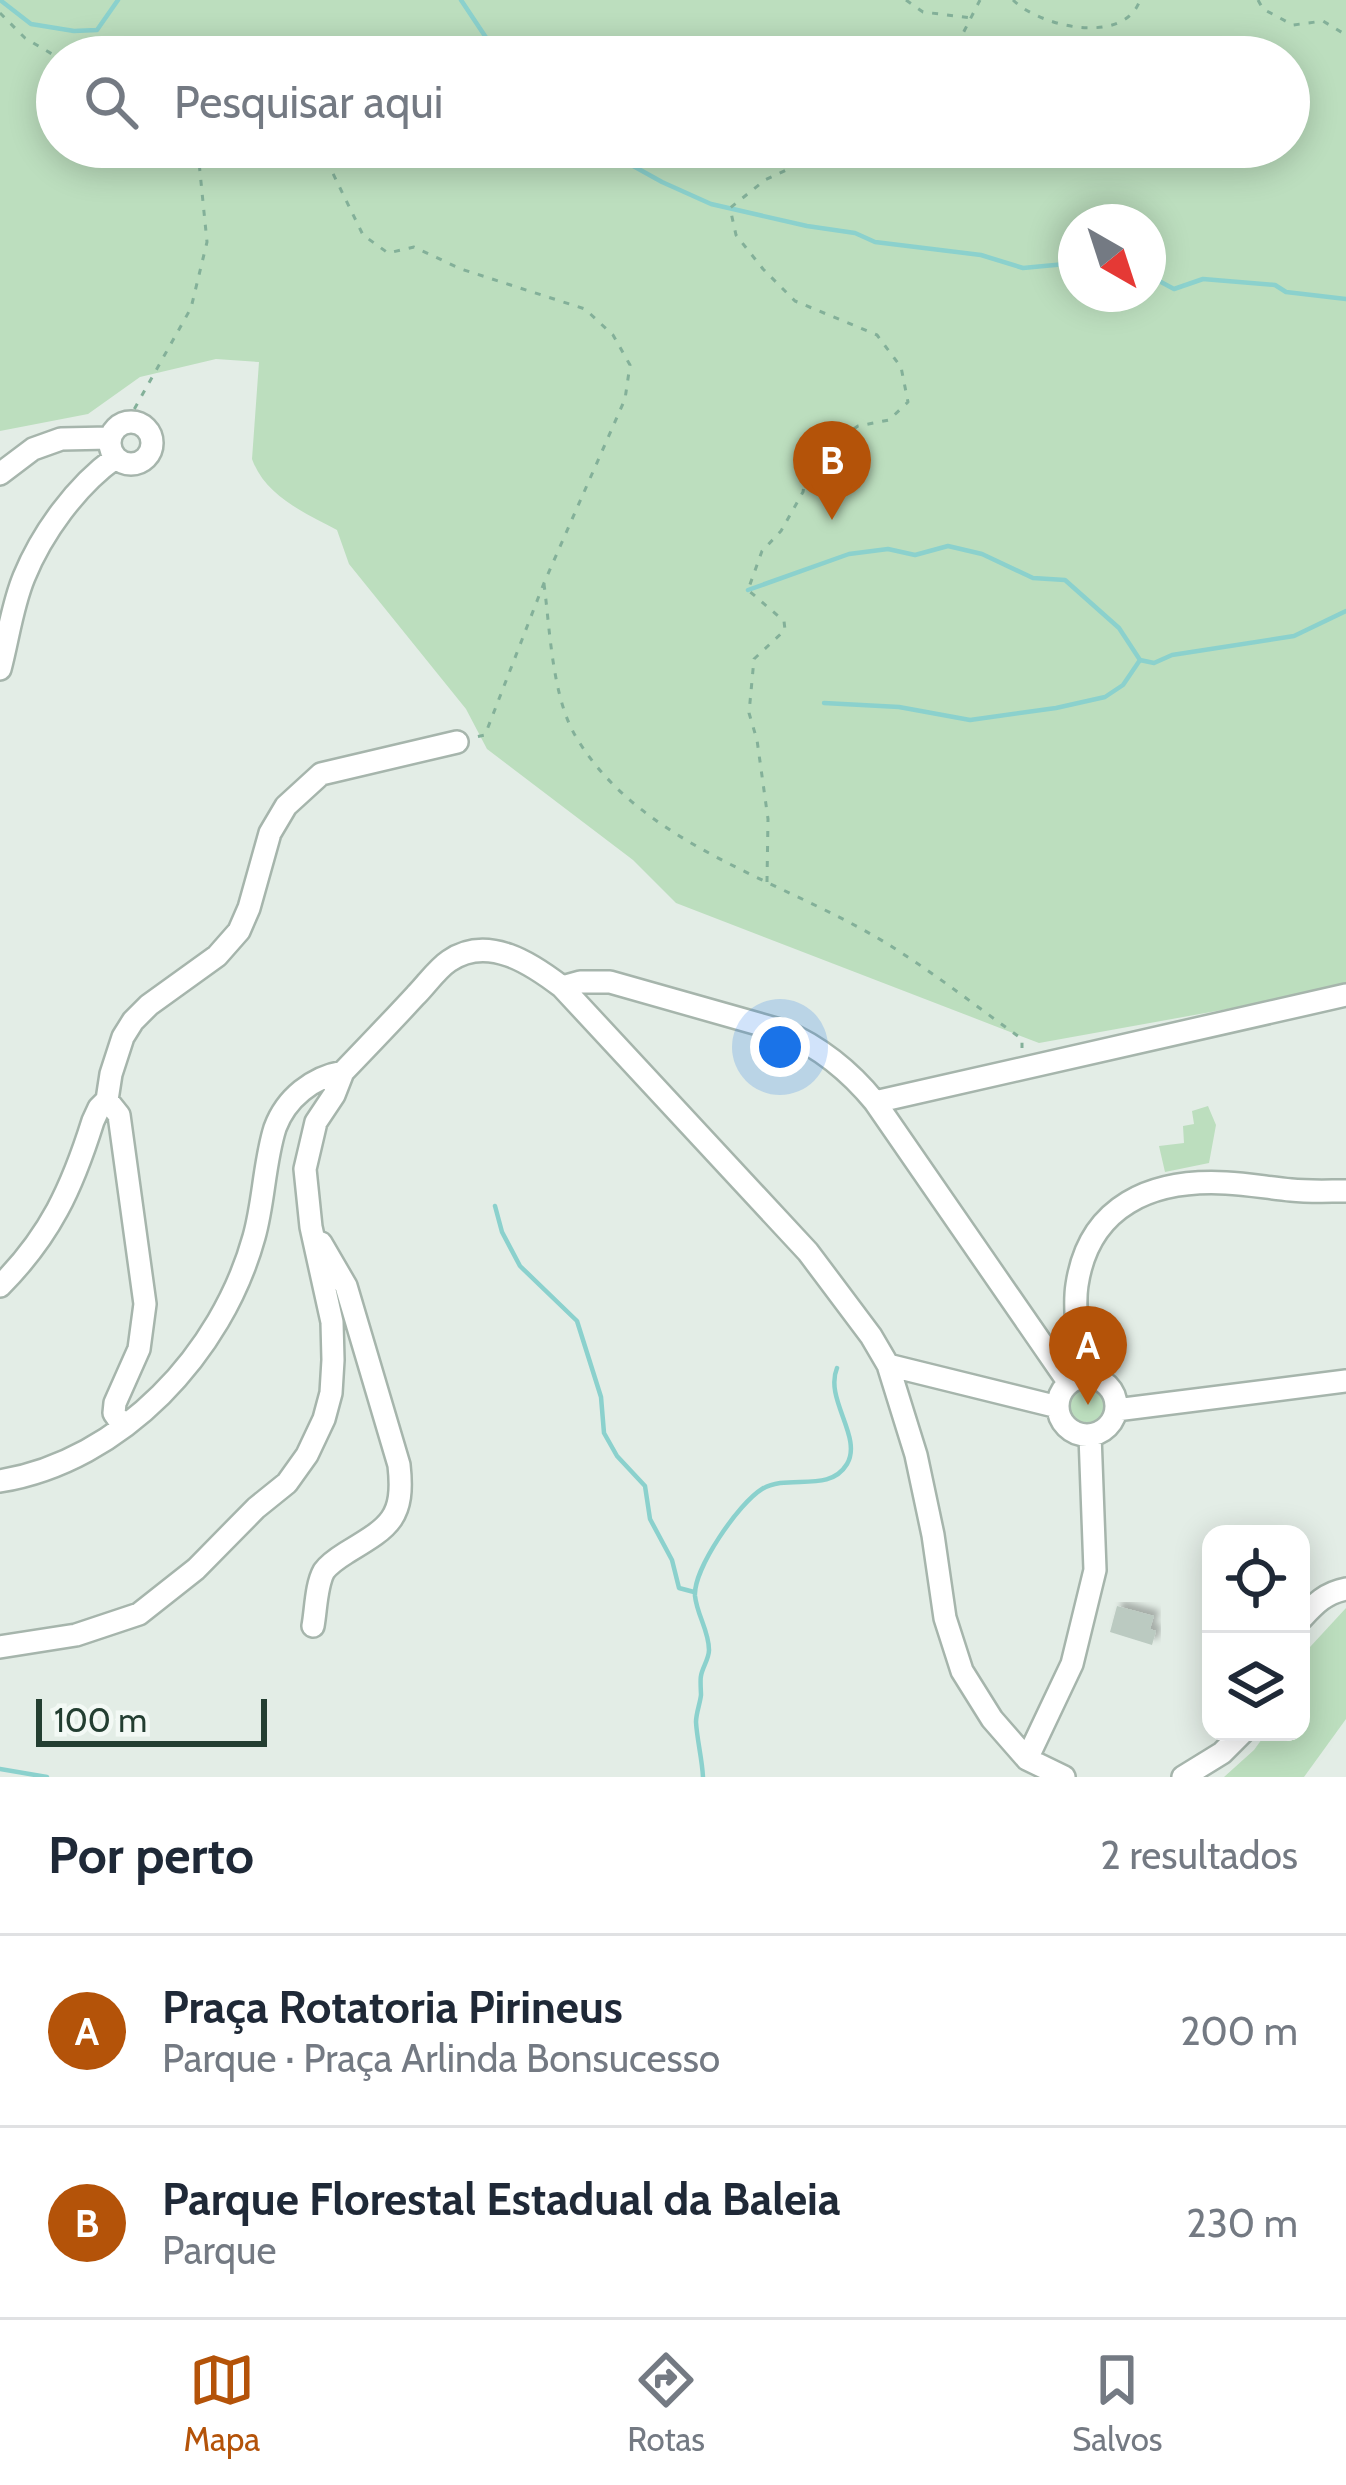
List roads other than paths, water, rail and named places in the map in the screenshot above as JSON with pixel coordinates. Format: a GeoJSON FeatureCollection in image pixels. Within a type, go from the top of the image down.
{"type":"FeatureCollection","features":[{"type":"Feature","properties":{"kind":"street"},"geometry":{"type":"LineString","coordinates":[[0,474],[33,448],[61,440],[117,439],[46,536],[24,577],[0,669]]}},
{"type":"Feature","properties":{"kind":"street"},"geometry":{"type":"LineString","coordinates":[[0,1286],[44,1235],[65,1200],[133,1022],[148,1005],[217,956],[238,931],[270,833],[286,806],[322,774],[457,742]]}},
{"type":"Feature","properties":{"kind":"street"},"geometry":{"type":"LineString","coordinates":[[0,1647],[76,1634],[139,1613],[196,1569],[299,1468],[324,1419],[333,1360],[332,1322],[310,1227],[304,1169],[316,1122],[343,1072],[450,959],[489,951],[514,955],[562,987],[839,1290],[888,1365],[916,1455],[945,1618],[962,1671],[992,1719],[1027,1760],[1064,1777]]}},
{"type":"Feature","properties":{"kind":"street"},"geometry":{"type":"LineString","coordinates":[[562,987],[610,982],[783,1031],[836,1060],[857,1079],[1075,1380]]}},
{"type":"Feature","properties":{"kind":"street"},"geometry":{"type":"LineString","coordinates":[[874,1102],[1346,995]]}},
{"type":"Feature","properties":{"kind":"street"},"geometry":{"type":"LineString","coordinates":[[0,1481],[48,1469],[77,1455],[153,1403],[187,1367],[231,1300],[254,1238],[276,1126],[304,1088],[343,1072]]}},
{"type":"Feature","properties":{"kind":"street"},"geometry":{"type":"LineString","coordinates":[[106,1100],[119,1115],[146,1304],[139,1349],[115,1403],[114,1413],[123,1426]]}},
{"type":"Feature","properties":{"kind":"street"},"geometry":{"type":"LineString","coordinates":[[1075,1380],[1076,1289],[1085,1251],[1105,1221],[1133,1197],[1172,1185],[1225,1183],[1346,1191]]}},
{"type":"Feature","properties":{"kind":"street"},"geometry":{"type":"LineString","coordinates":[[310,1227],[346,1286],[399,1465],[401,1487],[400,1504],[385,1527],[334,1560],[322,1574],[313,1626]]}},
{"type":"Feature","properties":{"kind":"street"},"geometry":{"type":"LineString","coordinates":[[888,1365],[1058,1407]]}},
{"type":"Feature","properties":{"kind":"street"},"geometry":{"type":"LineString","coordinates":[[1093,1377],[1111,1388],[1116,1410],[1108,1427],[1090,1435],[1068,1428],[1059,1398],[1075,1380],[1093,1377]]}},
{"type":"Feature","properties":{"kind":"street"},"geometry":{"type":"LineString","coordinates":[[1116,1410],[1346,1381]]}},
{"type":"Feature","properties":{"kind":"street"},"geometry":{"type":"LineString","coordinates":[[1027,1760],[1072,1664],[1095,1570],[1090,1435]]}},
{"type":"Feature","properties":{"kind":"street"},"geometry":{"type":"LineString","coordinates":[[1310,1610],[1333,1591],[1346,1588]]}},
{"type":"Feature","properties":{"kind":"street"},"geometry":{"type":"LineString","coordinates":[[1183,1777],[1234,1741]]}},
{"type":"Feature","properties":{"kind":"waterway"},"geometry":{"type":"LineString","coordinates":[[0,0],[31,24],[74,31],[97,30],[118,0]]}},
{"type":"Feature","properties":{"kind":"waterway"},"geometry":{"type":"LineString","coordinates":[[461,0],[485,36]]}},
{"type":"Feature","properties":{"kind":"waterway"},"geometry":{"type":"LineString","coordinates":[[637,168],[711,204],[855,233],[875,242],[981,255],[1023,268],[1058,265]]}},
{"type":"Feature","properties":{"kind":"waterway"},"geometry":{"type":"LineString","coordinates":[[1166,285],[1174,289],[1203,279],[1275,285],[1286,292],[1346,299]]}},
{"type":"Feature","properties":{"kind":"waterway"},"geometry":{"type":"LineString","coordinates":[[748,590],[849,554],[888,549],[915,555],[948,546],[982,554],[1033,578],[1065,580],[1119,628],[1140,660]]}},
{"type":"Feature","properties":{"kind":"waterway"},"geometry":{"type":"LineString","coordinates":[[824,703],[899,707],[970,720],[1056,708],[1105,697],[1123,685],[1140,660],[1154,663],[1172,655],[1294,636],[1346,611]]}},
{"type":"Feature","properties":{"kind":"waterway"},"geometry":{"type":"LineString","coordinates":[[495,1206],[520,1266],[577,1321],[601,1397],[604,1433],[617,1456],[645,1486],[650,1519],[672,1560],[679,1588],[694,1592]]}},
{"type":"Feature","properties":{"kind":"waterway"},"geometry":{"type":"LineString","coordinates":[[703,1777],[696,1722],[709,1650],[696,1603],[696,1584],[719,1538],[762,1489],[830,1478],[847,1464],[850,1442],[835,1392],[837,1368]]}},
{"type":"Feature","properties":{"kind":"waterway"},"geometry":{"type":"LineString","coordinates":[[0,1769],[47,1777]]}},
{"type":"Feature","properties":{"kind":"place","name":"Parque Florestal Estadual da Baleia"},"geometry":{"type":"Point","coordinates":[832,520]}},
{"type":"Feature","properties":{"kind":"place","name":"Praça Rotatoria Pirineus"},"geometry":{"type":"Point","coordinates":[1088,1405]}}]}
